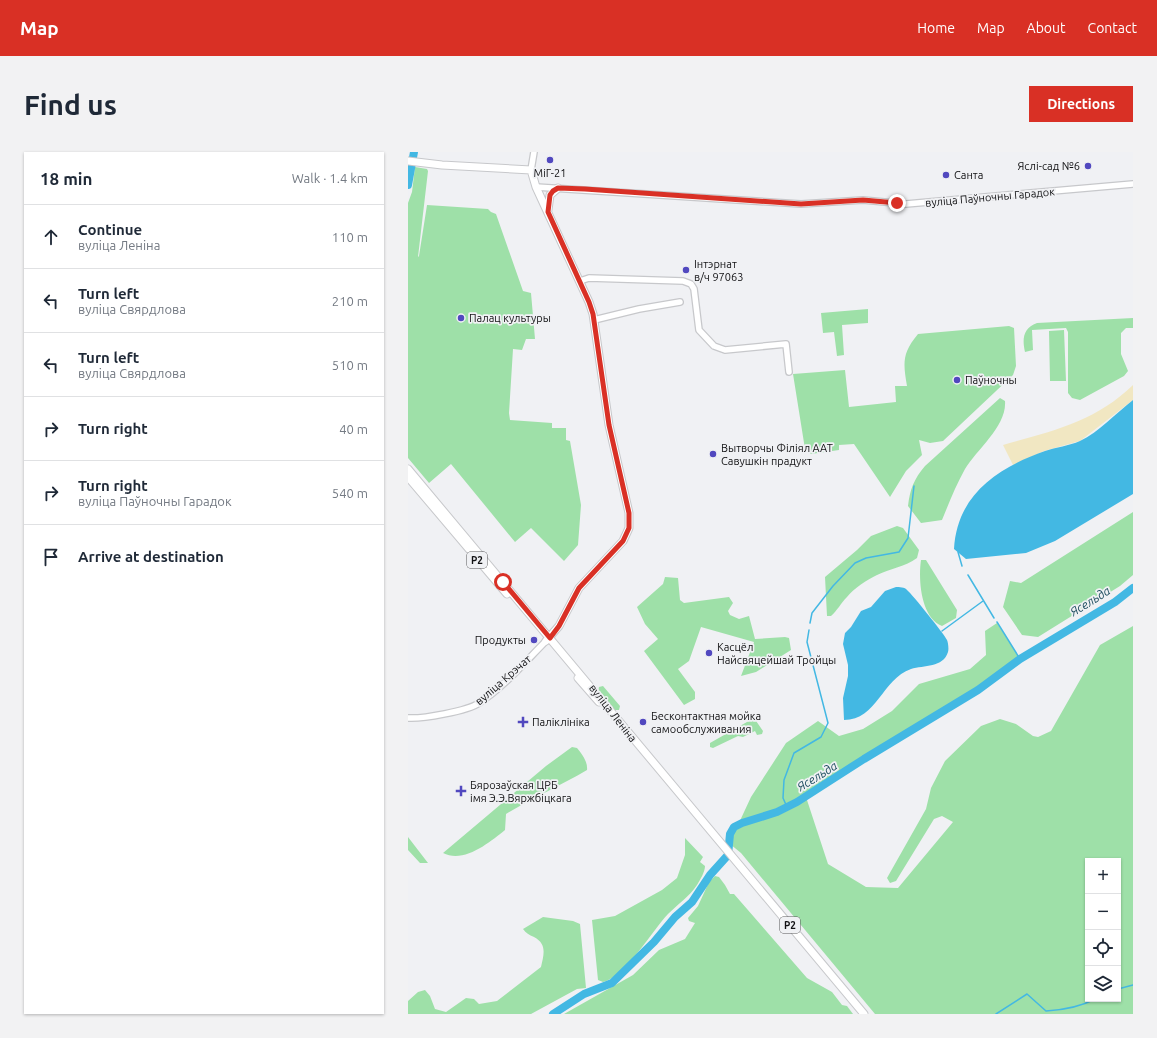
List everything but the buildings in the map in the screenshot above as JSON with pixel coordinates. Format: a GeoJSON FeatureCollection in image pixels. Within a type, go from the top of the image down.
{"type":"FeatureCollection","features":[{"type":"Feature","properties":{"kind":"main road"},"geometry":{"type":"LineString","coordinates":[[408,161],[530,170],[536,187],[589,302],[594,320],[609,425],[629,513],[629,528],[623,541],[579,588],[559,626],[548,639]]}},
{"type":"Feature","properties":{"kind":"main road"},"geometry":{"type":"LineString","coordinates":[[548,212],[550,195],[558,188]]}},
{"type":"Feature","properties":{"kind":"main road","name":"вуліца Леніна"},"geometry":{"type":"LineString","coordinates":[[408,469],[622,730],[638,745],[709,828],[864,1014]]}},
{"type":"Feature","properties":{"kind":"main road","name":"вуліца Леніна"},"geometry":{"type":"LineString","coordinates":[[408,477],[548,639]]}},
{"type":"Feature","properties":{"kind":"street"},"geometry":{"type":"LineString","coordinates":[[530,170],[534,152]]}},
{"type":"Feature","properties":{"kind":"street","name":"вуліца Паўночны Гарадок"},"geometry":{"type":"LineString","coordinates":[[536,187],[801,204],[863,200],[906,204],[1133,184]]}},
{"type":"Feature","properties":{"kind":"street"},"geometry":{"type":"LineString","coordinates":[[580,281],[589,278],[683,281],[692,284],[694,289],[699,330],[714,346],[725,350],[786,344],[789,372]]}},
{"type":"Feature","properties":{"kind":"street"},"geometry":{"type":"LineString","coordinates":[[594,320],[639,309],[680,302]]}},
{"type":"Feature","properties":{"kind":"street","name":"вуліца Крэчат"},"geometry":{"type":"LineString","coordinates":[[408,718],[430,716],[479,704],[548,639]]}},
{"type":"Feature","properties":{"kind":"green space"},"geometry":{"type":"Polygon","coordinates":[[[415,167],[427,169],[428,171],[418,257],[427,205],[488,209],[496,214],[523,291],[531,293],[535,339],[526,339],[522,350],[513,349],[509,413],[510,420],[552,423],[552,428],[566,428],[566,440],[570,441],[581,505],[578,545],[564,561],[531,528],[515,542],[451,464],[429,483],[408,458],[408,203],[412,192],[415,167]]]}},
{"type":"Feature","properties":{"kind":"green space"},"geometry":{"type":"Polygon","coordinates":[[[868,309],[868,323],[842,325],[844,355],[837,356],[834,332],[823,333],[821,313],[868,309]]]}},
{"type":"Feature","properties":{"kind":"green space"},"geometry":{"type":"Polygon","coordinates":[[[1133,318],[1133,328],[1126,328],[1121,333],[1121,354],[1128,371],[1124,376],[1080,400],[1072,398],[1068,393],[1068,332],[1066,328],[1032,330],[1033,350],[1025,352],[1024,338],[1026,331],[1032,325],[1037,323],[1133,318]]]}},
{"type":"Feature","properties":{"kind":"green space"},"geometry":{"type":"Polygon","coordinates":[[[1009,326],[1014,328],[1016,366],[1013,375],[943,441],[930,443],[919,440],[922,455],[906,471],[890,497],[854,444],[839,445],[839,450],[811,454],[805,449],[793,374],[845,370],[849,407],[896,402],[895,386],[907,386],[905,371],[906,353],[918,334],[1009,326]]]}},
{"type":"Feature","properties":{"kind":"green space"},"geometry":{"type":"Polygon","coordinates":[[[1064,330],[1066,381],[1050,381],[1049,331],[1064,330]]]}},
{"type":"Feature","properties":{"kind":"green space"},"geometry":{"type":"Polygon","coordinates":[[[1000,398],[1005,401],[1001,419],[990,437],[965,469],[942,520],[921,523],[908,506],[911,489],[918,475],[925,466],[1000,398]]]}},
{"type":"Feature","properties":{"kind":"green space"},"geometry":{"type":"Polygon","coordinates":[[[1133,512],[1133,575],[1120,586],[1038,637],[1022,635],[1003,607],[1010,581],[1021,583],[1133,512]]]}},
{"type":"Feature","properties":{"kind":"green space"},"geometry":{"type":"Polygon","coordinates":[[[897,526],[903,528],[919,550],[917,558],[877,575],[857,587],[831,616],[827,616],[825,577],[871,536],[897,526]]]}},
{"type":"Feature","properties":{"kind":"green space"},"geometry":{"type":"Polygon","coordinates":[[[921,560],[926,560],[957,610],[956,618],[942,626],[935,622],[929,615],[922,598],[920,578],[921,560]]]}},
{"type":"Feature","properties":{"kind":"green space"},"geometry":{"type":"Polygon","coordinates":[[[665,577],[678,578],[680,600],[684,603],[729,597],[733,603],[728,611],[730,615],[739,619],[749,616],[755,639],[789,638],[791,650],[756,672],[741,676],[754,642],[701,627],[689,661],[678,669],[695,692],[695,699],[684,705],[644,651],[658,639],[645,624],[637,607],[663,584],[665,577]]]}},
{"type":"Feature","properties":{"kind":"green space"},"geometry":{"type":"Polygon","coordinates":[[[997,623],[1020,659],[968,695],[806,797],[828,864],[866,887],[898,888],[953,822],[942,816],[934,819],[896,881],[890,883],[887,878],[926,809],[931,788],[945,761],[981,726],[1000,719],[1016,724],[1033,736],[1038,737],[1051,731],[1100,645],[1133,626],[1133,1014],[875,1014],[741,853],[730,844],[732,831],[738,825],[751,797],[786,743],[818,721],[839,736],[863,729],[892,711],[919,684],[970,669],[986,655],[985,631],[997,623]]]}},
{"type":"Feature","properties":{"kind":"green space"},"geometry":{"type":"Polygon","coordinates":[[[603,686],[620,706],[619,710],[615,710],[598,691],[599,687],[603,686]]]}},
{"type":"Feature","properties":{"kind":"green space"},"geometry":{"type":"Polygon","coordinates":[[[754,718],[763,731],[762,734],[757,735],[755,731],[743,737],[738,736],[713,748],[710,747],[710,743],[754,718]]]}},
{"type":"Feature","properties":{"kind":"green space"},"geometry":{"type":"Polygon","coordinates":[[[572,747],[577,748],[583,755],[587,764],[587,770],[506,814],[505,830],[476,850],[459,856],[451,856],[443,853],[546,766],[572,747]]]}},
{"type":"Feature","properties":{"kind":"green space"},"geometry":{"type":"Polygon","coordinates":[[[408,837],[428,863],[420,863],[408,850],[408,837]]]}},
{"type":"Feature","properties":{"kind":"green space"},"geometry":{"type":"Polygon","coordinates":[[[685,838],[703,857],[700,862],[705,866],[705,868],[697,885],[687,897],[668,914],[620,972],[611,979],[603,982],[598,980],[592,920],[615,916],[662,890],[677,878],[685,855],[685,838]]]}},
{"type":"Feature","properties":{"kind":"green space"},"geometry":{"type":"Polygon","coordinates":[[[715,876],[719,877],[730,894],[734,894],[807,978],[832,992],[842,1005],[847,1006],[853,1014],[564,1014],[633,975],[659,950],[685,939],[695,923],[689,921],[688,918],[698,906],[709,882],[715,876]]]}},
{"type":"Feature","properties":{"kind":"green space"},"geometry":{"type":"Polygon","coordinates":[[[543,917],[573,921],[580,924],[586,988],[577,989],[531,1014],[408,1014],[408,1001],[418,992],[425,990],[430,996],[435,1009],[446,1012],[466,998],[474,999],[479,1004],[497,1001],[541,967],[544,954],[543,946],[538,940],[523,929],[543,917]]]}},
{"type":"Feature","properties":{"kind":"sand"},"geometry":{"type":"Polygon","coordinates":[[[1133,385],[1133,400],[1080,441],[1044,451],[1013,465],[1003,445],[1056,430],[1088,417],[1119,398],[1133,385]]]}},
{"type":"Feature","properties":{"kind":"water"},"geometry":{"type":"Polygon","coordinates":[[[1133,400],[1133,494],[1055,541],[1026,553],[966,559],[954,549],[957,530],[963,513],[971,499],[996,475],[1027,458],[1080,441],[1101,428],[1133,400]]]}},
{"type":"Feature","properties":{"kind":"water"},"geometry":{"type":"Polygon","coordinates":[[[896,587],[906,589],[941,631],[947,640],[948,652],[946,657],[938,663],[911,669],[901,674],[864,713],[855,718],[844,720],[843,698],[848,676],[848,665],[843,644],[845,633],[851,627],[861,611],[871,607],[885,591],[896,587]]]}},
{"type":"Feature","properties":{"kind":"waterway"},"geometry":{"type":"LineString","coordinates":[[408,185],[414,152]]}},
{"type":"Feature","properties":{"kind":"waterway"},"geometry":{"type":"LineString","coordinates":[[810,623],[812,613],[833,586],[855,563],[866,558],[899,552],[908,538],[914,486]]}},
{"type":"Feature","properties":{"kind":"waterway"},"geometry":{"type":"LineString","coordinates":[[958,552],[962,566]]}},
{"type":"Feature","properties":{"kind":"waterway"},"geometry":{"type":"LineString","coordinates":[[968,575],[994,618]]}},
{"type":"Feature","properties":{"kind":"waterway","name":"Ясельда"},"geometry":{"type":"LineString","coordinates":[[553,1014],[584,994],[612,983],[654,942],[675,917],[692,902],[710,875],[728,855],[730,834],[734,827],[777,812],[797,802],[864,759],[978,690],[1020,659],[1115,602],[1133,588]]}},
{"type":"Feature","properties":{"kind":"waterway"},"geometry":{"type":"LineString","coordinates":[[942,631],[983,601]]}},
{"type":"Feature","properties":{"kind":"waterway"},"geometry":{"type":"LineString","coordinates":[[997,622],[1020,659]]}},
{"type":"Feature","properties":{"kind":"waterway"},"geometry":{"type":"LineString","coordinates":[[787,807],[783,798],[784,780],[794,753],[821,737],[828,723],[807,642],[809,630]]}},
{"type":"Feature","properties":{"kind":"waterway"},"geometry":{"type":"LineString","coordinates":[[1121,988],[1133,985]]}},
{"type":"Feature","properties":{"kind":"waterway"},"geometry":{"type":"LineString","coordinates":[[996,1014],[1027,994],[1046,1011],[1071,1008],[1088,1002]]}},
{"type":"Feature","properties":{"kind":"place","name":"МіГ-21"},"geometry":{"type":"Point","coordinates":[550,160]}},
{"type":"Feature","properties":{"kind":"place","name":"Яслі-сад №6"},"geometry":{"type":"Point","coordinates":[1088,166]}},
{"type":"Feature","properties":{"kind":"place","name":"Санта"},"geometry":{"type":"Point","coordinates":[946,175]}},
{"type":"Feature","properties":{"kind":"place","name":"Інтэрнат в/ч 97063"},"geometry":{"type":"Point","coordinates":[686,270]}},
{"type":"Feature","properties":{"kind":"place","name":"Палац культуры"},"geometry":{"type":"Point","coordinates":[461,318]}},
{"type":"Feature","properties":{"kind":"place","name":"Паўночны"},"geometry":{"type":"Point","coordinates":[957,380]}},
{"type":"Feature","properties":{"kind":"place","name":"Вытворчы Філіял ААТ Савушкін прадукт"},"geometry":{"type":"Point","coordinates":[713,454]}},
{"type":"Feature","properties":{"kind":"place","name":"Продукты"},"geometry":{"type":"Point","coordinates":[534,640]}},
{"type":"Feature","properties":{"kind":"place","name":"Касцёл Найсвяцейшай Тройцы"},"geometry":{"type":"Point","coordinates":[709,653]}},
{"type":"Feature","properties":{"kind":"place","name":"Паліклініка"},"geometry":{"type":"Point","coordinates":[523,722]}},
{"type":"Feature","properties":{"kind":"place","name":"Бесконтактная мойка самообслуживания"},"geometry":{"type":"Point","coordinates":[643,722]}},
{"type":"Feature","properties":{"kind":"place","name":"Бярозаўская ЦРБ імя Э.Э.Вяржбіцкага"},"geometry":{"type":"Point","coordinates":[461,791]}},
{"type":"Feature","properties":{"kind":"route"},"geometry":{"type":"LineString","coordinates":[[503,582],[550,638],[559,626],[579,588],[623,541],[629,528],[629,513],[609,425],[593,314],[548,212],[548,201],[553,191],[558,188],[585,189],[801,204],[863,200],[897,203]]}}]}
